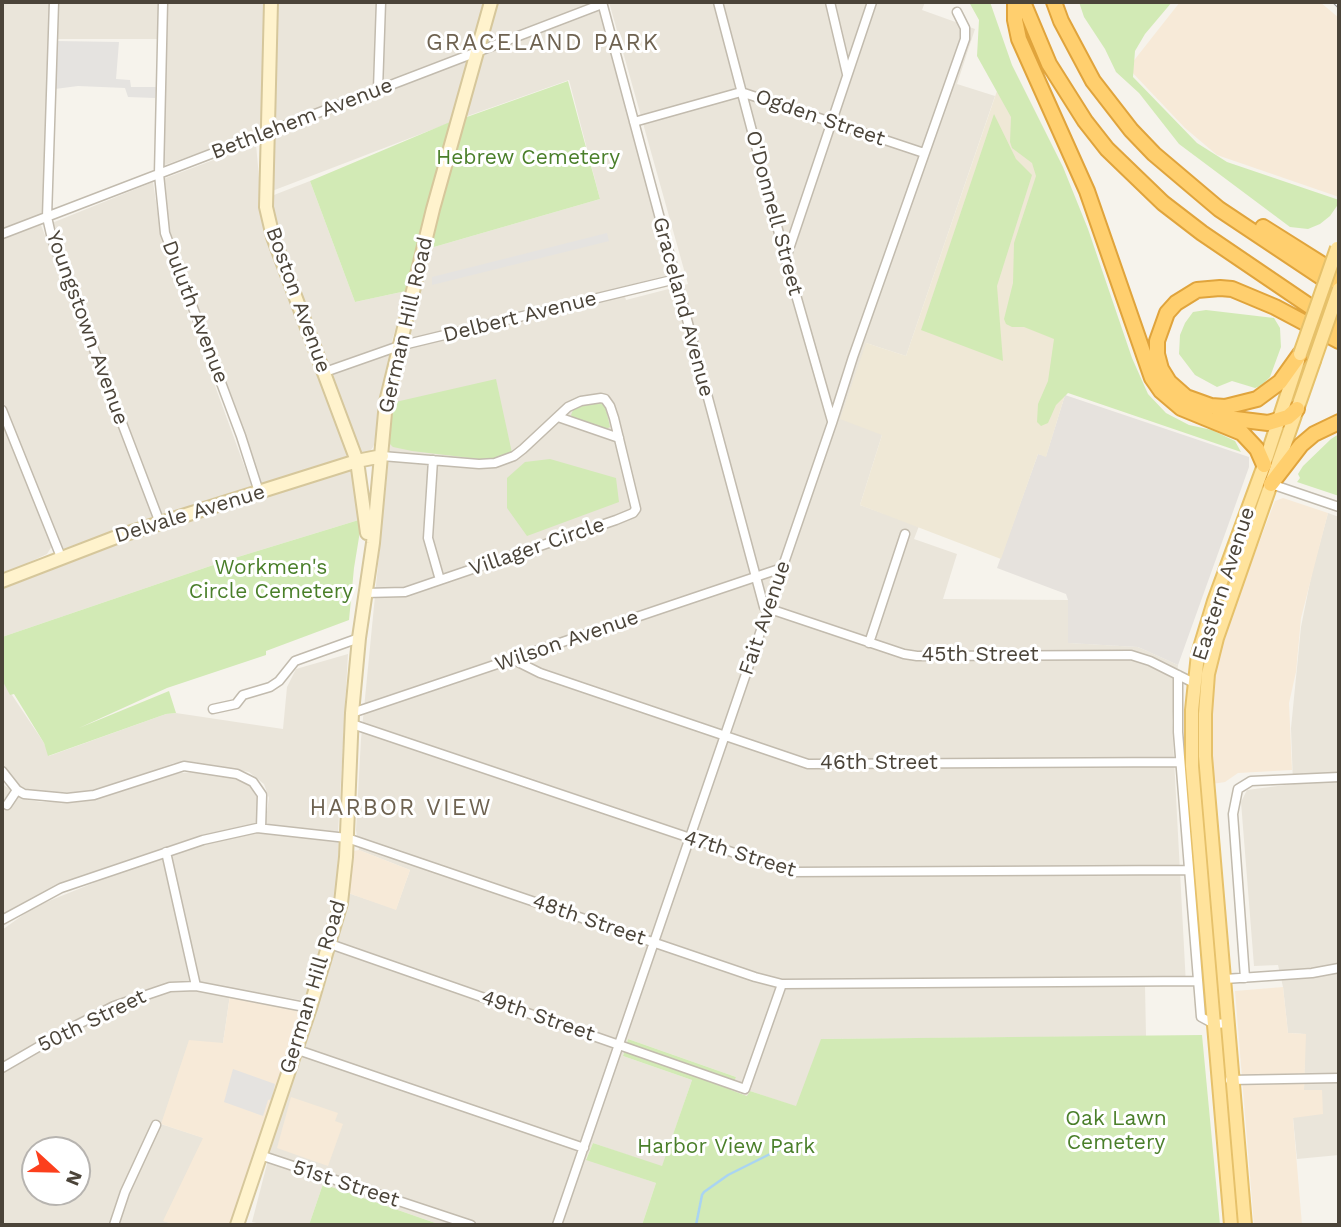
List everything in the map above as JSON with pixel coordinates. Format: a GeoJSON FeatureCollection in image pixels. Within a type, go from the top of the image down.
{"type":"FeatureCollection","features":[{"type":"Feature","properties":{"kind":"highway"},"geometry":{"type":"LineString","coordinates":[[1015,2],[1019,39],[1087,191],[1152,378],[1170,401],[1242,432],[1257,449],[1264,466]]}},
{"type":"Feature","properties":{"kind":"highway"},"geometry":{"type":"LineString","coordinates":[[1023,2],[1049,64],[1085,121],[1107,149],[1163,202],[1202,233],[1339,326]]}},
{"type":"Feature","properties":{"kind":"highway"},"geometry":{"type":"LineString","coordinates":[[1054,2],[1061,21],[1093,81],[1116,113],[1154,154],[1219,209],[1339,289]]}},
{"type":"Feature","properties":{"kind":"highway"},"geometry":{"type":"LineString","coordinates":[[1154,154],[1224,203],[1339,275]]}},
{"type":"Feature","properties":{"kind":"highway"},"geometry":{"type":"LineString","coordinates":[[1307,358],[1270,391],[1242,404],[1218,406],[1186,397],[1169,382],[1161,369],[1157,341],[1164,320],[1176,303],[1196,290],[1220,288],[1232,289],[1275,307],[1339,341]]}},
{"type":"Feature","properties":{"kind":"highway"},"geometry":{"type":"LineString","coordinates":[[1193,413],[1255,422],[1279,421],[1297,409]]}},
{"type":"Feature","properties":{"kind":"highway"},"geometry":{"type":"LineString","coordinates":[[1271,484],[1301,445],[1314,434],[1339,422]]}},
{"type":"Feature","properties":{"kind":"main road","name":"Eastern Avenue"},"geometry":{"type":"LineString","coordinates":[[1245,1225],[1205,756],[1208,674],[1223,620],[1297,409],[1307,358],[1338,244]]}},
{"type":"Feature","properties":{"kind":"main road","name":"Eastern Avenue"},"geometry":{"type":"LineString","coordinates":[[1231,1225],[1214,1024],[1205,980],[1192,766],[1194,683],[1206,625],[1279,421],[1339,289]]}},
{"type":"Feature","properties":{"kind":"main road"},"geometry":{"type":"LineString","coordinates":[[1206,625],[1210,633],[1202,667],[1208,674]]}},
{"type":"Feature","properties":{"kind":"main road"},"geometry":{"type":"LineString","coordinates":[[1194,683],[1200,689],[1200,734],[1205,756]]}},
{"type":"Feature","properties":{"kind":"main road"},"geometry":{"type":"LineString","coordinates":[[1205,980],[1225,979]]}},
{"type":"Feature","properties":{"kind":"street","name":"Youngstown Avenue"},"geometry":{"type":"LineString","coordinates":[[54,2],[47,217],[52,239],[160,523]]}},
{"type":"Feature","properties":{"kind":"street","name":"Duluth Avenue"},"geometry":{"type":"LineString","coordinates":[[163,2],[159,174],[167,240],[241,436],[259,492]]}},
{"type":"Feature","properties":{"kind":"street","name":"Boston Avenue"},"geometry":{"type":"LineString","coordinates":[[271,2],[266,207],[270,227],[357,461],[367,524],[365,593]]}},
{"type":"Feature","properties":{"kind":"street"},"geometry":{"type":"LineString","coordinates":[[378,89],[381,2]]}},
{"type":"Feature","properties":{"kind":"street","name":"German Hill Road"},"geometry":{"type":"LineString","coordinates":[[237,1225],[310,1008],[341,904],[359,638],[373,543],[386,402],[433,209],[491,2]]}},
{"type":"Feature","properties":{"kind":"street","name":"O'Donnell Street"},"geometry":{"type":"LineString","coordinates":[[718,2],[832,424]]}},
{"type":"Feature","properties":{"kind":"street"},"geometry":{"type":"LineString","coordinates":[[830,2],[848,76]]}},
{"type":"Feature","properties":{"kind":"street"},"geometry":{"type":"LineString","coordinates":[[786,260],[872,2]]}},
{"type":"Feature","properties":{"kind":"street","name":"Bethlehem Avenue"},"geometry":{"type":"LineString","coordinates":[[2,234],[602,3]]}},
{"type":"Feature","properties":{"kind":"street","name":"Graceland Avenue"},"geometry":{"type":"LineString","coordinates":[[602,3],[756,578],[764,607],[768,608]]}},
{"type":"Feature","properties":{"kind":"street","name":"Fait Avenue"},"geometry":{"type":"LineString","coordinates":[[557,1225],[853,357],[965,39],[965,28],[957,12]]}},
{"type":"Feature","properties":{"kind":"street","name":"Ogden Street"},"geometry":{"type":"LineString","coordinates":[[634,122],[741,92],[924,153]]}},
{"type":"Feature","properties":{"kind":"street","name":"Delbert Avenue"},"geometry":{"type":"LineString","coordinates":[[324,372],[399,346],[676,279]]}},
{"type":"Feature","properties":{"kind":"street","name":"Villager Circle"},"geometry":{"type":"LineString","coordinates":[[365,593],[405,592],[634,513],[636,504],[610,406],[601,398],[573,404],[523,449],[505,460],[479,464],[382,456]]}},
{"type":"Feature","properties":{"kind":"street"},"geometry":{"type":"LineString","coordinates":[[2,410],[61,557]]}},
{"type":"Feature","properties":{"kind":"street"},"geometry":{"type":"LineString","coordinates":[[558,417],[620,438]]}},
{"type":"Feature","properties":{"kind":"street","name":"Delvale Avenue"},"geometry":{"type":"LineString","coordinates":[[2,581],[61,557],[160,523],[357,461],[382,456]]}},
{"type":"Feature","properties":{"kind":"street"},"geometry":{"type":"LineString","coordinates":[[433,460],[428,538],[440,580]]}},
{"type":"Feature","properties":{"kind":"street"},"geometry":{"type":"LineString","coordinates":[[1271,484],[1339,507]]}},
{"type":"Feature","properties":{"kind":"street"},"geometry":{"type":"LineString","coordinates":[[869,643],[905,534]]}},
{"type":"Feature","properties":{"kind":"street","name":"Wilson Avenue"},"geometry":{"type":"LineString","coordinates":[[352,718],[512,659],[782,568]]}},
{"type":"Feature","properties":{"kind":"street","name":"45th Street"},"geometry":{"type":"LineString","coordinates":[[768,608],[869,643],[918,656],[1131,655],[1150,661],[1194,683]]}},
{"type":"Feature","properties":{"kind":"street"},"geometry":{"type":"LineString","coordinates":[[213,709],[236,704],[243,695],[270,687],[279,681],[295,661],[359,638]]}},
{"type":"Feature","properties":{"kind":"street","name":"46th Street"},"geometry":{"type":"LineString","coordinates":[[512,659],[540,673],[799,761],[819,764],[1181,762]]}},
{"type":"Feature","properties":{"kind":"street","name":"Eastern Avenue"},"geometry":{"type":"LineString","coordinates":[[1178,675],[1189,870],[1205,980]]}},
{"type":"Feature","properties":{"kind":"street","name":"47th Street"},"geometry":{"type":"LineString","coordinates":[[352,718],[780,870],[807,873],[1189,870]]}},
{"type":"Feature","properties":{"kind":"street"},"geometry":{"type":"LineString","coordinates":[[2,771],[16,790],[44,797],[80,797],[105,792],[173,768],[201,767],[237,774],[253,782],[262,795],[261,828]]}},
{"type":"Feature","properties":{"kind":"street"},"geometry":{"type":"LineString","coordinates":[[1245,978],[1233,814],[1238,789],[1251,781],[1339,777]]}},
{"type":"Feature","properties":{"kind":"street"},"geometry":{"type":"LineString","coordinates":[[7,805],[16,790]]}},
{"type":"Feature","properties":{"kind":"street","name":"48th Street"},"geometry":{"type":"LineString","coordinates":[[2,920],[61,888],[166,852],[235,832],[261,828],[347,838],[782,984],[1205,980]]}},
{"type":"Feature","properties":{"kind":"street"},"geometry":{"type":"LineString","coordinates":[[166,852],[196,986]]}},
{"type":"Feature","properties":{"kind":"street","name":"49th Street"},"geometry":{"type":"LineString","coordinates":[[330,944],[745,1089],[782,984]]}},
{"type":"Feature","properties":{"kind":"street"},"geometry":{"type":"LineString","coordinates":[[1225,979],[1312,973],[1339,968]]}},
{"type":"Feature","properties":{"kind":"street","name":"50th Street"},"geometry":{"type":"LineString","coordinates":[[2,1068],[71,1028],[145,993],[170,986],[196,986],[310,1008]]}},
{"type":"Feature","properties":{"kind":"street"},"geometry":{"type":"LineString","coordinates":[[1214,1024],[1228,1023]]}},
{"type":"Feature","properties":{"kind":"street"},"geometry":{"type":"LineString","coordinates":[[295,1049],[584,1148]]}},
{"type":"Feature","properties":{"kind":"street"},"geometry":{"type":"LineString","coordinates":[[1219,1081],[1339,1078]]}},
{"type":"Feature","properties":{"kind":"street"},"geometry":{"type":"LineString","coordinates":[[114,1225],[125,1192],[156,1125]]}},
{"type":"Feature","properties":{"kind":"street","name":"51st Street"},"geometry":{"type":"LineString","coordinates":[[260,1155],[471,1225]]}},
{"type":"Feature","properties":{"kind":"shaded area"},"geometry":{"type":"Polygon","coordinates":[[[2,2],[51,2],[44,213],[2,229],[2,2]]]}},
{"type":"Feature","properties":{"kind":"shaded area"},"geometry":{"type":"Polygon","coordinates":[[[57,2],[160,2],[159,39],[56,39],[57,2]]]}},
{"type":"Feature","properties":{"kind":"shaded area"},"geometry":{"type":"Polygon","coordinates":[[[167,2],[268,2],[264,130],[162,166],[167,2]]]}},
{"type":"Feature","properties":{"kind":"shaded area"},"geometry":{"type":"Polygon","coordinates":[[[276,2],[377,2],[374,87],[272,126],[276,2]]]}},
{"type":"Feature","properties":{"kind":"shaded area"},"geometry":{"type":"Polygon","coordinates":[[[383,2],[489,2],[476,48],[380,84],[383,2]]]}},
{"type":"Feature","properties":{"kind":"shaded area"},"geometry":{"type":"Polygon","coordinates":[[[495,2],[599,2],[482,45],[495,2]]]}},
{"type":"Feature","properties":{"kind":"shaded area"},"geometry":{"type":"Polygon","coordinates":[[[609,2],[925,2],[922,10],[975,29],[957,84],[995,96],[906,356],[866,343],[882,435],[860,505],[919,526],[914,539],[957,554],[943,599],[1068,600],[1069,643],[1138,647],[1178,665],[1172,721],[1186,985],[1145,986],[1146,1036],[822,1039],[797,1107],[750,1091],[748,1096],[730,1090],[736,1077],[628,1039],[623,1056],[692,1080],[662,1167],[593,1143],[586,1159],[656,1183],[642,1225],[441,1225],[323,1184],[309,1225],[265,1225],[252,1222],[275,1133],[328,976],[348,893],[396,909],[410,870],[359,850],[356,830],[361,739],[393,412],[427,249],[600,199],[569,80],[462,118],[479,57],[602,10],[672,274],[622,287],[626,300],[688,284],[609,2]]]}},
{"type":"Feature","properties":{"kind":"shaded area"},"geometry":{"type":"Polygon","coordinates":[[[1180,2],[1320,2],[1339,18],[1339,197],[1217,155],[1185,128],[1128,68],[1180,2]]]}},
{"type":"Feature","properties":{"kind":"shaded area"},"geometry":{"type":"Polygon","coordinates":[[[56,41],[119,42],[116,79],[130,80],[131,87],[156,87],[155,98],[128,97],[125,88],[78,86],[55,89],[56,41]]]}},
{"type":"Feature","properties":{"kind":"shaded area"},"geometry":{"type":"Polygon","coordinates":[[[470,60],[452,122],[272,191],[272,134],[470,60]]]}},
{"type":"Feature","properties":{"kind":"shaded area"},"geometry":{"type":"Polygon","coordinates":[[[998,88],[1062,178],[1058,334],[1065,395],[1046,457],[1038,454],[1001,559],[860,505],[882,435],[840,419],[866,343],[906,356],[998,88]]]}},
{"type":"Feature","properties":{"kind":"shaded area"},"geometry":{"type":"Polygon","coordinates":[[[256,144],[261,200],[310,181],[355,302],[406,291],[392,341],[374,445],[356,477],[362,519],[228,560],[2,637],[2,586],[31,573],[265,495],[168,230],[163,179],[256,144]]]}},
{"type":"Feature","properties":{"kind":"shaded area"},"geometry":{"type":"Polygon","coordinates":[[[153,182],[162,241],[252,487],[160,516],[52,223],[153,182]]]}},
{"type":"Feature","properties":{"kind":"shaded area"},"geometry":{"type":"Polygon","coordinates":[[[41,225],[153,517],[62,550],[2,399],[2,239],[41,225]]]}},
{"type":"Feature","properties":{"kind":"shaded area"},"geometry":{"type":"Polygon","coordinates":[[[607,233],[609,241],[432,285],[432,277],[607,233]]]}},
{"type":"Feature","properties":{"kind":"shaded area"},"geometry":{"type":"Polygon","coordinates":[[[1065,395],[1249,457],[1249,467],[1178,665],[1138,647],[1068,643],[1066,594],[997,568],[1038,454],[1046,456],[1065,395]]]}},
{"type":"Feature","properties":{"kind":"shaded area"},"geometry":{"type":"Polygon","coordinates":[[[2,420],[52,546],[47,554],[2,575],[2,420]]]}},
{"type":"Feature","properties":{"kind":"shaded area"},"geometry":{"type":"Polygon","coordinates":[[[1283,498],[1328,513],[1301,618],[1296,672],[1289,703],[1292,770],[1238,773],[1225,782],[1212,784],[1210,732],[1214,672],[1222,639],[1275,501],[1283,498]]]}},
{"type":"Feature","properties":{"kind":"shaded area"},"geometry":{"type":"Polygon","coordinates":[[[1328,513],[1339,517],[1339,1155],[1297,1159],[1293,1118],[1322,1090],[1304,1090],[1305,1034],[1288,1033],[1278,965],[1254,966],[1241,802],[1247,790],[1293,784],[1291,728],[1301,627],[1328,513]]]}},
{"type":"Feature","properties":{"kind":"shaded area"},"geometry":{"type":"Polygon","coordinates":[[[348,654],[338,833],[265,825],[269,798],[264,784],[249,772],[192,762],[174,763],[123,782],[82,793],[38,792],[22,788],[2,762],[2,680],[44,743],[49,756],[166,714],[176,713],[283,729],[287,687],[296,669],[348,654]]]}},
{"type":"Feature","properties":{"kind":"shaded area"},"geometry":{"type":"Polygon","coordinates":[[[194,772],[236,778],[248,784],[258,799],[256,824],[250,831],[339,839],[336,894],[306,1001],[199,983],[171,853],[163,855],[191,990],[230,995],[223,1043],[161,1124],[204,1138],[164,1221],[176,1225],[2,1225],[2,930],[34,907],[148,861],[31,899],[2,918],[2,781],[5,786],[28,800],[86,800],[180,773],[194,772]]]}},
{"type":"Feature","properties":{"kind":"shaded area"},"geometry":{"type":"Polygon","coordinates":[[[359,850],[410,870],[396,910],[348,893],[353,851],[359,850]]]}},
{"type":"Feature","properties":{"kind":"shaded area"},"geometry":{"type":"Polygon","coordinates":[[[1283,987],[1288,1033],[1306,1034],[1304,1090],[1322,1090],[1323,1114],[1293,1118],[1302,1225],[1254,1225],[1235,991],[1283,987]]]}},
{"type":"Feature","properties":{"kind":"shaded area"},"geometry":{"type":"Polygon","coordinates":[[[230,995],[302,1012],[235,1225],[176,1225],[163,1221],[203,1138],[161,1124],[189,1040],[223,1043],[230,995]]]}},
{"type":"Feature","properties":{"kind":"shaded area"},"geometry":{"type":"Polygon","coordinates":[[[233,1069],[275,1084],[272,1099],[268,1100],[263,1116],[224,1102],[233,1069]]]}},
{"type":"Feature","properties":{"kind":"shaded area"},"geometry":{"type":"Polygon","coordinates":[[[291,1097],[338,1113],[335,1121],[343,1124],[328,1166],[277,1148],[291,1097]]]}},
{"type":"Feature","properties":{"kind":"green space"},"geometry":{"type":"Polygon","coordinates":[[[969,2],[990,2],[1012,65],[1063,167],[1088,229],[1132,358],[1148,394],[1166,413],[1189,425],[1212,430],[1235,441],[1241,452],[1068,393],[1056,405],[1048,423],[1041,426],[1037,422],[1038,404],[1048,381],[1054,339],[1024,327],[1012,327],[1006,324],[1004,319],[1013,283],[1014,243],[1036,176],[1032,163],[1012,148],[1011,117],[977,56],[979,20],[969,2]]]}},
{"type":"Feature","properties":{"kind":"green space"},"geometry":{"type":"Polygon","coordinates":[[[1079,2],[1172,2],[1145,34],[1135,51],[1133,77],[1197,143],[1227,162],[1339,200],[1330,216],[1308,229],[1290,227],[1179,144],[1139,93],[1116,72],[1084,17],[1079,2]]]}},
{"type":"Feature","properties":{"kind":"green space","name":"Hebrew Cemetery"},"geometry":{"type":"Polygon","coordinates":[[[568,81],[600,199],[427,249],[464,118],[568,81]]]}},
{"type":"Feature","properties":{"kind":"green space"},"geometry":{"type":"Polygon","coordinates":[[[994,114],[1016,159],[1032,175],[997,286],[1003,361],[921,330],[994,114]]]}},
{"type":"Feature","properties":{"kind":"green space","name":"Hebrew Cemetery"},"geometry":{"type":"Polygon","coordinates":[[[450,122],[406,291],[355,302],[310,181],[450,122]]]}},
{"type":"Feature","properties":{"kind":"green space"},"geometry":{"type":"Polygon","coordinates":[[[1206,310],[1274,318],[1280,328],[1281,347],[1270,377],[1261,386],[1255,388],[1232,381],[1217,387],[1195,375],[1179,354],[1180,335],[1185,323],[1193,312],[1206,310]]]}},
{"type":"Feature","properties":{"kind":"green space"},"geometry":{"type":"Polygon","coordinates":[[[496,379],[512,453],[487,460],[412,451],[393,447],[388,442],[391,403],[496,379]]]}},
{"type":"Feature","properties":{"kind":"green space"},"geometry":{"type":"Polygon","coordinates":[[[600,402],[605,405],[610,427],[606,429],[573,419],[573,410],[589,403],[600,402]]]}},
{"type":"Feature","properties":{"kind":"green space"},"geometry":{"type":"Polygon","coordinates":[[[1339,434],[1339,496],[1297,482],[1303,466],[1339,434]]]}},
{"type":"Feature","properties":{"kind":"green space"},"geometry":{"type":"Polygon","coordinates":[[[550,459],[616,478],[619,502],[527,536],[507,508],[507,478],[525,462],[550,459]]]}},
{"type":"Feature","properties":{"kind":"green space","name":"Workmen's Circle Cemetery"},"geometry":{"type":"Polygon","coordinates":[[[362,519],[349,620],[266,651],[266,655],[167,688],[79,728],[169,691],[176,713],[166,714],[48,756],[44,743],[14,694],[10,695],[2,680],[2,637],[228,560],[362,519]]]}},
{"type":"Feature","properties":{"kind":"green space","name":"Oak Lawn Cemetery"},"geometry":{"type":"Polygon","coordinates":[[[1202,1035],[1220,1225],[642,1225],[656,1183],[586,1160],[593,1143],[662,1166],[692,1080],[623,1056],[628,1039],[736,1077],[731,1090],[747,1096],[750,1091],[796,1106],[821,1039],[1202,1035]]]}},
{"type":"Feature","properties":{"kind":"green space"},"geometry":{"type":"Polygon","coordinates":[[[323,1184],[441,1225],[309,1225],[323,1184]]]}},
{"type":"Feature","properties":{"kind":"waterway"},"geometry":{"type":"LineString","coordinates":[[696,1225],[704,1192],[728,1175],[782,1148]]}},
{"type":"Feature","properties":{"kind":"railway"},"geometry":{"type":"LineString","coordinates":[[1335,2],[1339,6]]}},
{"type":"Feature","properties":{"kind":"district","name":"GRACELAND PARK"},"geometry":{"type":"Point","coordinates":[543,43]}},
{"type":"Feature","properties":{"kind":"district","name":"HARBOR VIEW"},"geometry":{"type":"Point","coordinates":[401,808]}},
{"type":"Feature","properties":{"kind":"park label","name":"Harbor View Park"},"geometry":{"type":"Point","coordinates":[726,1147]}}]}
